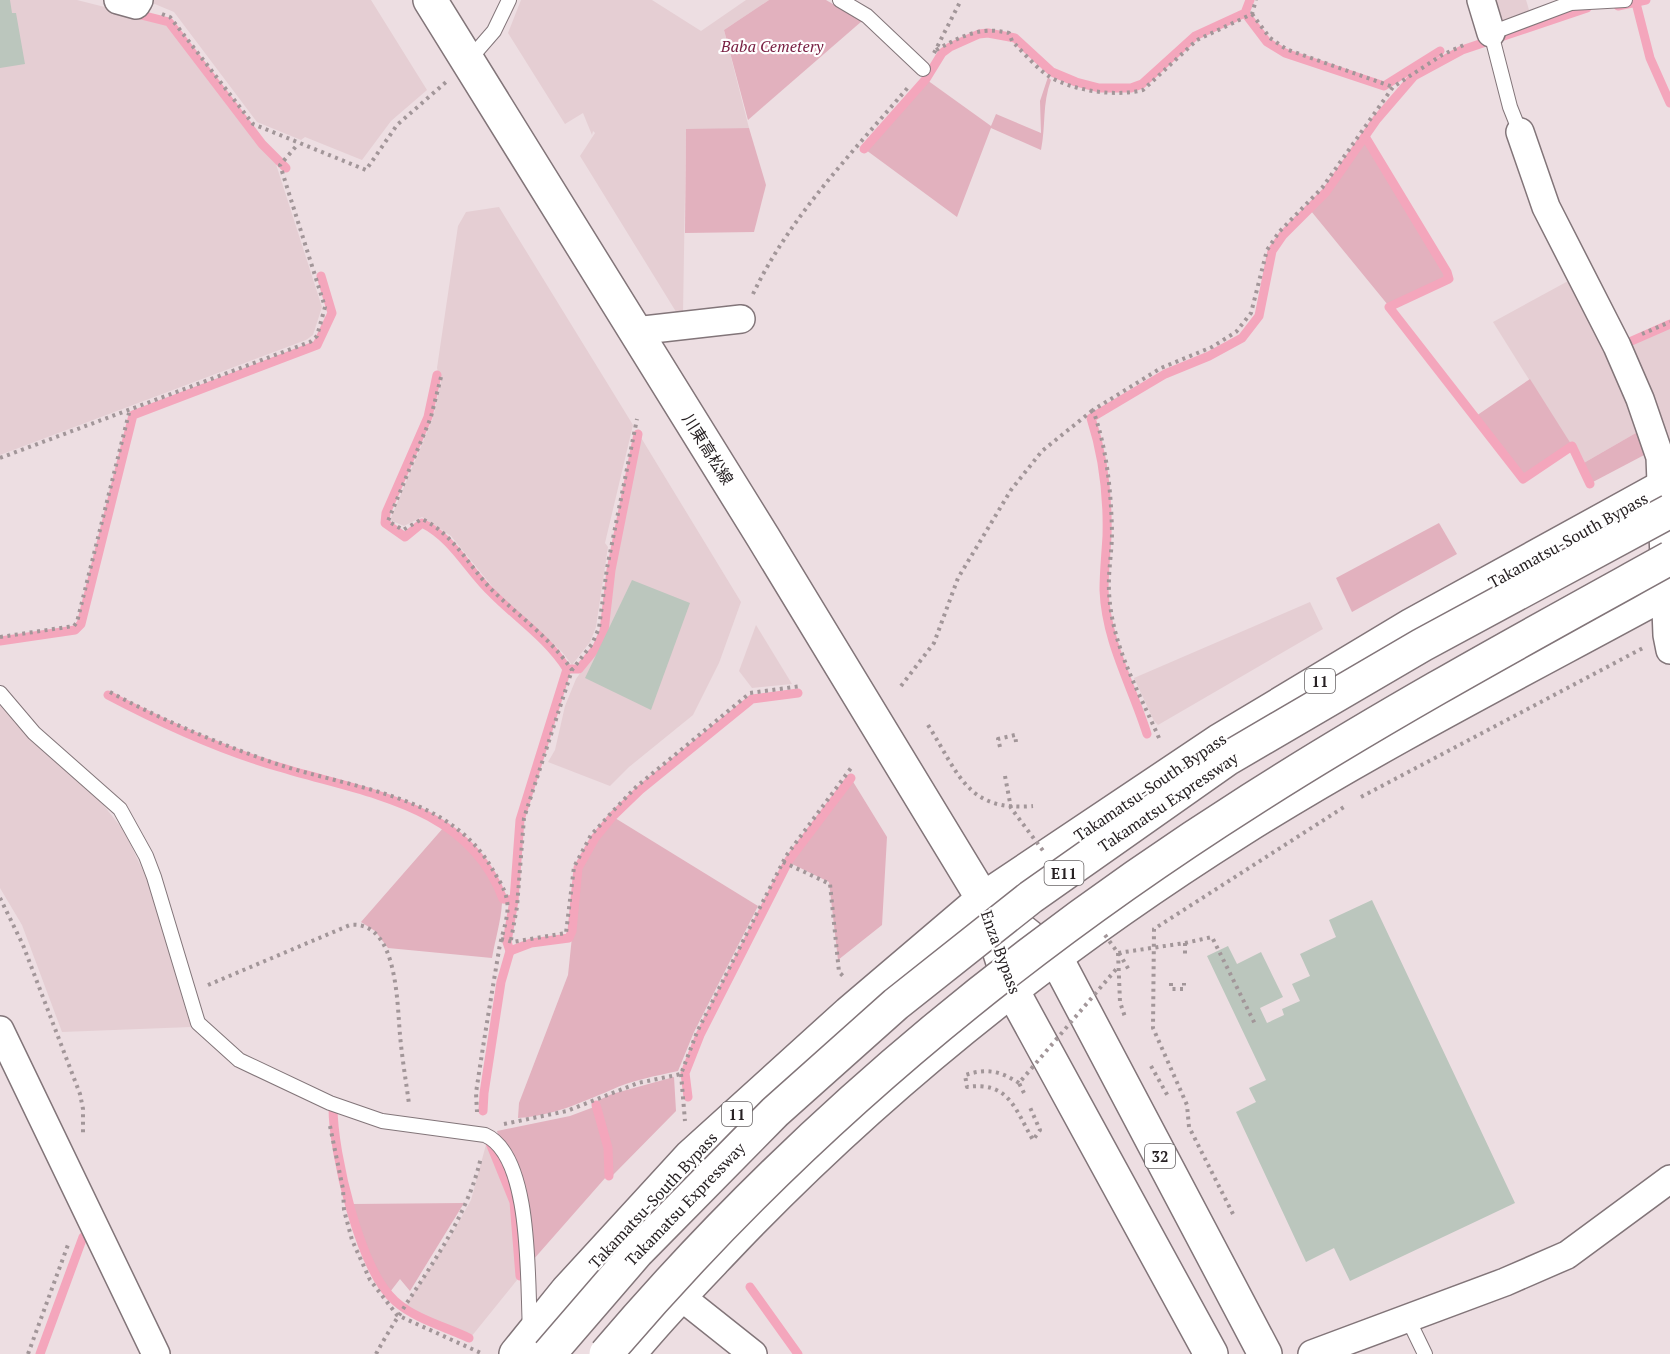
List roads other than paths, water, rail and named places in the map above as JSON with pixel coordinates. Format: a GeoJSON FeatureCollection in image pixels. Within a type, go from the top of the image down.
{"type":"FeatureCollection","features":[{"type":"Feature","properties":{"kind":"main road","name":"川東高松線"},"geometry":{"type":"LineString","coordinates":[[430,0],[636,331],[983,899]]}},
{"type":"Feature","properties":{"kind":"main road","name":"Takamatsu-South Bypass"},"geometry":{"type":"LineString","coordinates":[[532,1348],[567,1291],[691,1156],[865,1000],[983,899],[1219,741],[1412,625],[1667,494]]}},
{"type":"Feature","properties":{"kind":"main road","name":"Takamatsu Expressway"},"geometry":{"type":"LineString","coordinates":[[532,1348],[638,1252],[775,1112],[896,1004],[1031,897],[1227,759],[1422,645],[1667,494]]}},
{"type":"Feature","properties":{"kind":"main road","name":"E11"},"geometry":{"type":"LineString","coordinates":[[606,1354],[666,1283],[823,1126],[921,1039],[1056,934],[1260,794],[1440,685],[1670,558]]}},
{"type":"Feature","properties":{"kind":"main road"},"geometry":{"type":"LineString","coordinates":[[629,1354],[680,1296],[774,1198],[903,1077],[1012,990],[1242,829],[1346,768],[1667,591]]}},
{"type":"Feature","properties":{"kind":"main road","name":"Enza Bypass"},"geometry":{"type":"LineString","coordinates":[[983,899],[1056,958],[1265,1354]]}},
{"type":"Feature","properties":{"kind":"main road","name":"Enza Bypass"},"geometry":{"type":"LineString","coordinates":[[983,899],[1012,990],[1206,1353]]}},
{"type":"Feature","properties":{"kind":"street"},"geometry":{"type":"LineString","coordinates":[[1481,0],[1491,33]]}},
{"type":"Feature","properties":{"kind":"street"},"geometry":{"type":"LineString","coordinates":[[1520,132],[1558,235],[1602,315],[1640,399],[1660,457],[1667,494],[1668,642]]}},
{"type":"Feature","properties":{"kind":"street"},"geometry":{"type":"LineString","coordinates":[[636,331],[741,319]]}},
{"type":"Feature","properties":{"kind":"street"},"geometry":{"type":"LineString","coordinates":[[0,1030],[156,1354]]}},
{"type":"Feature","properties":{"kind":"street"},"geometry":{"type":"LineString","coordinates":[[1312,1354],[1408,1319],[1567,1255],[1670,1179]]}},
{"type":"Feature","properties":{"kind":"street"},"geometry":{"type":"LineString","coordinates":[[680,1296],[753,1354]]}},
{"type":"Feature","properties":{"kind":"lane"},"geometry":{"type":"LineString","coordinates":[[468,61],[494,31],[509,0]]}},
{"type":"Feature","properties":{"kind":"lane"},"geometry":{"type":"LineString","coordinates":[[840,0],[867,16],[923,69]]}},
{"type":"Feature","properties":{"kind":"lane"},"geometry":{"type":"LineString","coordinates":[[1520,132],[1510,107],[1491,33],[1571,3],[1624,0]]}},
{"type":"Feature","properties":{"kind":"lane"},"geometry":{"type":"LineString","coordinates":[[0,693],[33,733],[120,809],[146,856],[154,877],[187,994],[198,1023],[240,1060],[330,1103],[382,1120],[485,1135],[495,1139],[507,1159],[522,1203],[527,1236],[532,1348]]}},
{"type":"Feature","properties":{"kind":"lane"},"geometry":{"type":"LineString","coordinates":[[1408,1319],[1425,1354]]}},
{"type":"Feature","properties":{"kind":"waterway"},"geometry":{"type":"LineString","coordinates":[[864,149],[926,79],[942,53],[979,34],[988,33],[1015,38],[1052,72],[1076,82],[1099,88],[1131,88],[1142,84],[1195,36],[1245,13],[1250,0]]}},
{"type":"Feature","properties":{"kind":"waterway"},"geometry":{"type":"LineString","coordinates":[[1618,6],[1646,0]]}},
{"type":"Feature","properties":{"kind":"waterway"},"geometry":{"type":"LineString","coordinates":[[1636,3],[1650,58],[1670,103]]}},
{"type":"Feature","properties":{"kind":"waterway"},"geometry":{"type":"LineString","coordinates":[[1147,734],[1109,628],[1104,590],[1107,536],[1106,491],[1102,461],[1091,418],[1165,374],[1209,356],[1242,338],[1259,316],[1272,251],[1283,235],[1326,192],[1377,119],[1414,76],[1462,50],[1587,8]]}},
{"type":"Feature","properties":{"kind":"waterway"},"geometry":{"type":"LineString","coordinates":[[1245,13],[1267,42],[1285,53],[1384,86],[1440,51]]}},
{"type":"Feature","properties":{"kind":"waterway"},"geometry":{"type":"LineString","coordinates":[[137,14],[169,22],[262,144],[286,168]]}},
{"type":"Feature","properties":{"kind":"waterway"},"geometry":{"type":"LineString","coordinates":[[1366,138],[1447,272],[1449,279],[1389,307],[1523,479],[1572,446],[1590,484]]}},
{"type":"Feature","properties":{"kind":"waterway"},"geometry":{"type":"LineString","coordinates":[[0,641],[75,630],[81,624],[133,415],[317,345],[332,313],[321,276]]}},
{"type":"Feature","properties":{"kind":"waterway"},"geometry":{"type":"LineString","coordinates":[[1627,343],[1670,324]]}},
{"type":"Feature","properties":{"kind":"waterway"},"geometry":{"type":"LineString","coordinates":[[437,375],[428,417],[386,513],[385,523],[405,537],[422,523],[443,538],[484,585],[542,639],[567,669]]}},
{"type":"Feature","properties":{"kind":"waterway"},"geometry":{"type":"LineString","coordinates":[[483,1111],[501,982],[510,951],[507,942],[514,900],[520,820],[567,669],[579,669],[597,647],[604,631],[611,570],[638,434]]}},
{"type":"Feature","properties":{"kind":"waterway"},"geometry":{"type":"LineString","coordinates":[[510,951],[531,943],[569,938],[572,931],[578,868],[595,838],[613,816],[640,790],[752,699],[798,693]]}},
{"type":"Feature","properties":{"kind":"waterway"},"geometry":{"type":"LineString","coordinates":[[108,695],[171,726],[235,753],[378,795],[410,807],[439,822],[465,842],[487,867],[503,899],[514,900]]}},
{"type":"Feature","properties":{"kind":"waterway"},"geometry":{"type":"LineString","coordinates":[[688,1097],[685,1073],[700,1035],[789,860],[851,778]]}},
{"type":"Feature","properties":{"kind":"waterway"},"geometry":{"type":"LineString","coordinates":[[596,1105],[608,1148],[609,1176]]}},
{"type":"Feature","properties":{"kind":"waterway"},"geometry":{"type":"LineString","coordinates":[[333,1107],[334,1128],[343,1181],[360,1238],[382,1286],[395,1301],[412,1313],[469,1338]]}},
{"type":"Feature","properties":{"kind":"waterway"},"geometry":{"type":"LineString","coordinates":[[490,1143],[514,1202],[520,1276]]}},
{"type":"Feature","properties":{"kind":"waterway"},"geometry":{"type":"LineString","coordinates":[[40,1354],[83,1237]]}},
{"type":"Feature","properties":{"kind":"waterway"},"geometry":{"type":"LineString","coordinates":[[750,1287],[798,1354]]}},
{"type":"Feature","properties":{"kind":"park label","name":"Baba Cemetery"},"geometry":{"type":"Point","coordinates":[772,46]}}]}
